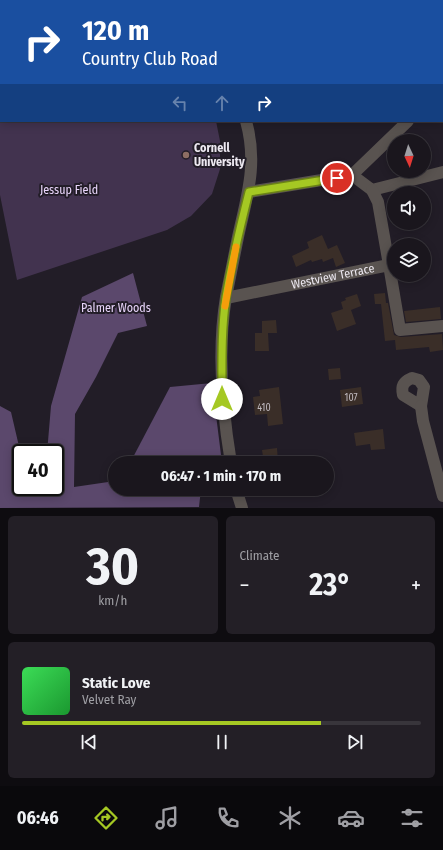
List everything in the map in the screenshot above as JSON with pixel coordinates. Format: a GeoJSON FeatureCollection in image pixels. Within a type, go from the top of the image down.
{"type":"FeatureCollection","features":[{"type":"Feature","properties":{"kind":"street"},"geometry":{"type":"LineString","coordinates":[[230,456],[222,399],[222,347],[226,298],[238,237],[249,192],[252,155],[249,130],[246,122]]}},
{"type":"Feature","properties":{"kind":"street"},"geometry":{"type":"LineString","coordinates":[[249,192],[352,175],[407,122]]}},
{"type":"Feature","properties":{"kind":"street"},"geometry":{"type":"LineString","coordinates":[[352,175],[372,190],[443,172]]}},
{"type":"Feature","properties":{"kind":"street","name":"Westview Terrace"},"geometry":{"type":"LineString","coordinates":[[372,190],[378,202],[387,254]]}},
{"type":"Feature","properties":{"kind":"street","name":"Westview Terrace"},"geometry":{"type":"LineString","coordinates":[[226,298],[387,265]]}},
{"type":"Feature","properties":{"kind":"street"},"geometry":{"type":"LineString","coordinates":[[392,282],[400,330],[443,326]]}},
{"type":"Feature","properties":{"kind":"street"},"geometry":{"type":"LineString","coordinates":[[421,406],[423,421],[443,496]]}},
{"type":"Feature","properties":{"kind":"street"},"geometry":{"type":"LineString","coordinates":[[238,496],[242,508]]}},
{"type":"Feature","properties":{"kind":"green space","name":"Jessup Field"},"geometry":{"type":"Polygon","coordinates":[[[0,122],[216,122],[220,141],[220,169],[212,194],[191,216],[167,230],[17,280],[0,195],[0,122]]]}},
{"type":"Feature","properties":{"kind":"green space","name":"Palmer Woods"},"geometry":{"type":"Polygon","coordinates":[[[133,273],[147,326],[118,333],[75,414],[74,487],[108,482],[108,496],[200,496],[199,507],[0,508],[0,406],[11,412],[18,444],[12,444],[12,496],[64,496],[64,444],[48,444],[51,406],[82,297],[133,273]]]}},
{"type":"Feature","properties":{"kind":"green space"},"geometry":{"type":"Polygon","coordinates":[[[212,383],[221,456],[134,456],[170,387],[212,383]]]}},
{"type":"Feature","properties":{"kind":"building"},"geometry":{"type":"Polygon","coordinates":[[[322,235],[328,249],[337,245],[345,263],[336,267],[333,258],[323,262],[322,259],[312,262],[311,260],[296,267],[292,256],[309,248],[307,242],[322,235]]]}},
{"type":"Feature","properties":{"kind":"building"},"geometry":{"type":"Polygon","coordinates":[[[385,293],[394,335],[401,337],[442,334],[443,350],[430,352],[429,347],[396,350],[395,340],[385,341],[381,304],[375,304],[374,294],[385,293]]]}},
{"type":"Feature","properties":{"kind":"building"},"geometry":{"type":"Polygon","coordinates":[[[357,294],[361,306],[351,310],[356,324],[337,331],[331,313],[343,309],[341,302],[346,300],[345,298],[357,294]]]}},
{"type":"Feature","properties":{"kind":"building"},"geometry":{"type":"Polygon","coordinates":[[[440,307],[441,319],[406,322],[404,311],[440,307]]]}},
{"type":"Feature","properties":{"kind":"building"},"geometry":{"type":"Polygon","coordinates":[[[276,320],[277,333],[268,333],[269,351],[255,351],[255,333],[262,333],[262,321],[276,320]]]}},
{"type":"Feature","properties":{"kind":"building"},"geometry":{"type":"Polygon","coordinates":[[[340,368],[341,379],[329,380],[328,369],[340,368]]]}},
{"type":"Feature","properties":{"kind":"building"},"geometry":{"type":"Polygon","coordinates":[[[279,387],[283,424],[268,426],[267,414],[255,415],[253,397],[260,396],[259,390],[279,387]]]}},
{"type":"Feature","properties":{"kind":"building"},"geometry":{"type":"Polygon","coordinates":[[[361,387],[363,404],[342,407],[340,390],[361,387]]]}},
{"type":"Feature","properties":{"kind":"building"},"geometry":{"type":"Polygon","coordinates":[[[383,429],[385,449],[371,450],[370,444],[356,446],[354,433],[383,429]]]}},
{"type":"Feature","properties":{"kind":"building"},"geometry":{"type":"Polygon","coordinates":[[[277,448],[278,456],[263,456],[262,450],[277,448]]]}},
{"type":"Feature","properties":{"kind":"slow traffic"},"geometry":{"type":"LineString","coordinates":[[225,306],[236,247]]}},
{"type":"Feature","properties":{"kind":"place","name":"Cornell University"},"geometry":{"type":"Point","coordinates":[186,155]}},
{"type":"Feature","properties":{"kind":"route"},"geometry":{"type":"LineString","coordinates":[[222,399],[222,347],[226,298],[238,237],[249,192],[337,178]]}}]}
